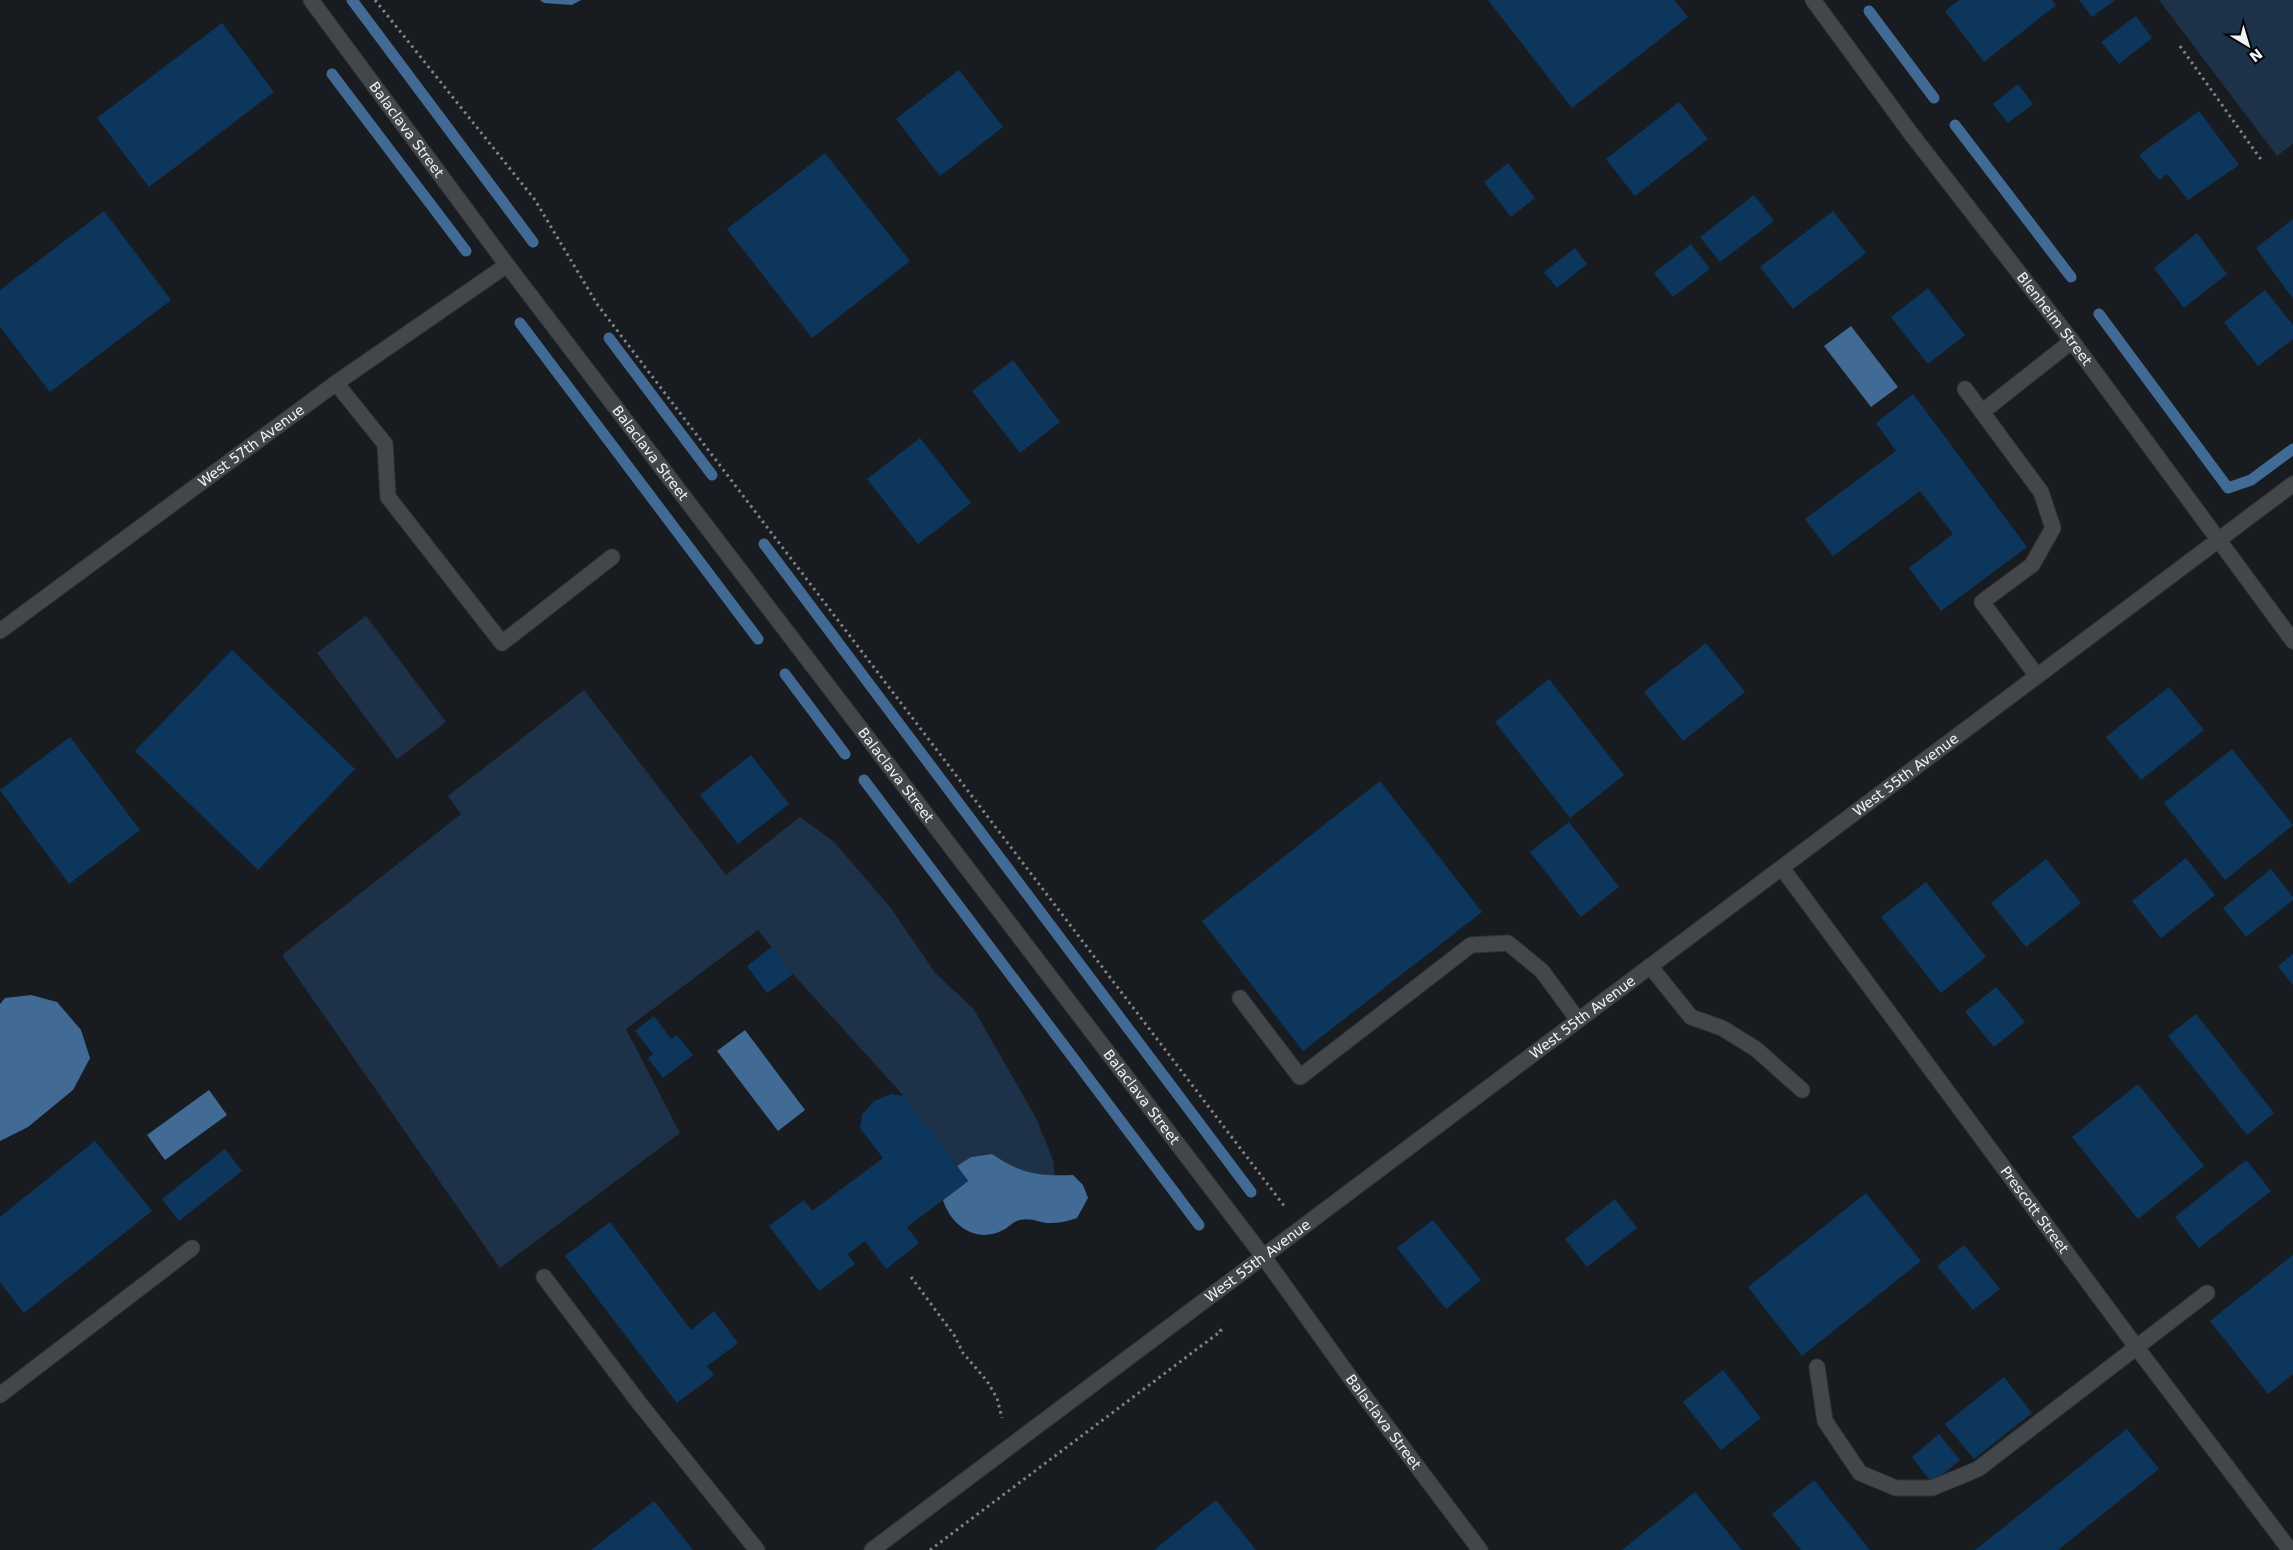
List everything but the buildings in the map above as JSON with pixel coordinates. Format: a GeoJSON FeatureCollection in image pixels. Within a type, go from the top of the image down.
{"type":"FeatureCollection","features":[{"type":"Feature","properties":{"kind":"street","name":"Balaclava Street"},"geometry":{"type":"LineString","coordinates":[[311,0],[507,266],[1263,1256],[1352,1380],[1480,1550]]}},
{"type":"Feature","properties":{"kind":"street","name":"Blenheim Street"},"geometry":{"type":"LineString","coordinates":[[1813,0],[1912,135],[2072,341],[2293,641]]}},
{"type":"Feature","properties":{"kind":"street","name":"West 57th Avenue"},"geometry":{"type":"LineString","coordinates":[[0,631],[336,383],[507,266]]}},
{"type":"Feature","properties":{"kind":"street"},"geometry":{"type":"LineString","coordinates":[[1982,412],[2072,341]]}},
{"type":"Feature","properties":{"kind":"street"},"geometry":{"type":"LineString","coordinates":[[336,383],[385,444],[388,497],[502,643],[612,557]]}},
{"type":"Feature","properties":{"kind":"street"},"geometry":{"type":"LineString","coordinates":[[1965,389],[2041,492],[2053,528],[2032,565],[1982,602],[2037,676]]}},
{"type":"Feature","properties":{"kind":"street","name":"West 55th Avenue"},"geometry":{"type":"LineString","coordinates":[[872,1550],[2293,484]]}},
{"type":"Feature","properties":{"kind":"street","name":"Prescott Street"},"geometry":{"type":"LineString","coordinates":[[1782,868],[2137,1348],[2290,1550]]}},
{"type":"Feature","properties":{"kind":"street"},"geometry":{"type":"LineString","coordinates":[[1240,998],[1300,1077],[1471,944],[1508,943],[1542,971],[1578,1020]]}},
{"type":"Feature","properties":{"kind":"street"},"geometry":{"type":"LineString","coordinates":[[1650,966],[1691,1017],[1722,1028],[1756,1049],[1802,1090]]}},
{"type":"Feature","properties":{"kind":"street"},"geometry":{"type":"LineString","coordinates":[[0,1395],[192,1248]]}},
{"type":"Feature","properties":{"kind":"street"},"geometry":{"type":"LineString","coordinates":[[544,1276],[640,1404],[757,1550]]}},
{"type":"Feature","properties":{"kind":"street"},"geometry":{"type":"LineString","coordinates":[[1817,1367],[1825,1421],[1860,1473],[1896,1488],[1932,1488],[1978,1469],[2207,1293]]}},
{"type":"Feature","properties":{"kind":"path"},"geometry":{"type":"LineString","coordinates":[[375,0],[535,200],[597,304],[1300,1228]]}},
{"type":"Feature","properties":{"kind":"path"},"geometry":{"type":"LineString","coordinates":[[2180,46],[2262,161]]}},
{"type":"Feature","properties":{"kind":"path"},"geometry":{"type":"LineString","coordinates":[[910,1277],[954,1335],[963,1354],[987,1381],[997,1398],[1003,1422],[1016,1442]]}},
{"type":"Feature","properties":{"kind":"path"},"geometry":{"type":"LineString","coordinates":[[930,1550],[1221,1331],[1200,1304]]}},
{"type":"Feature","properties":{"kind":"shaded area"},"geometry":{"type":"Polygon","coordinates":[[[2159,0],[2293,0],[2293,144],[2277,156],[2159,0]]]}},
{"type":"Feature","properties":{"kind":"shaded area"},"geometry":{"type":"Polygon","coordinates":[[[366,616],[446,722],[397,759],[317,653],[366,616]]]}},
{"type":"Feature","properties":{"kind":"shaded area"},"geometry":{"type":"Polygon","coordinates":[[[584,690],[726,875],[800,817],[834,842],[890,907],[936,974],[973,1008],[1036,1118],[1053,1160],[1055,1175],[1030,1173],[1007,1164],[992,1154],[971,1157],[957,1166],[904,1096],[793,974],[758,930],[626,1029],[680,1133],[500,1268],[282,955],[461,814],[448,796],[584,690]]]}},
{"type":"Feature","properties":{"kind":"water"},"geometry":{"type":"Polygon","coordinates":[[[540,0],[581,0],[572,5],[544,3],[540,0]]]}},
{"type":"Feature","properties":{"kind":"water"},"geometry":{"type":"Polygon","coordinates":[[[1851,326],[1898,387],[1871,407],[1824,346],[1851,326]]]}},
{"type":"Feature","properties":{"kind":"water"},"geometry":{"type":"Polygon","coordinates":[[[31,995],[57,1002],[81,1030],[90,1058],[73,1090],[28,1127],[0,1141],[0,1004],[5,998],[31,995]]]}},
{"type":"Feature","properties":{"kind":"water"},"geometry":{"type":"Polygon","coordinates":[[[745,1030],[805,1110],[778,1131],[717,1051],[745,1030]]]}},
{"type":"Feature","properties":{"kind":"water"},"geometry":{"type":"Polygon","coordinates":[[[209,1090],[227,1115],[165,1160],[147,1135],[209,1090]]]}},
{"type":"Feature","properties":{"kind":"water"},"geometry":{"type":"Polygon","coordinates":[[[992,1154],[1021,1170],[1050,1175],[1073,1175],[1083,1185],[1088,1198],[1077,1218],[1064,1222],[1050,1223],[1024,1219],[993,1234],[984,1235],[975,1234],[959,1225],[952,1218],[943,1200],[968,1181],[957,1166],[971,1157],[992,1154]]]}},
{"type":"Feature","properties":{"kind":"waterway"},"geometry":{"type":"LineString","coordinates":[[352,0],[533,242]]}},
{"type":"Feature","properties":{"kind":"waterway"},"geometry":{"type":"LineString","coordinates":[[1869,11],[1934,98]]}},
{"type":"Feature","properties":{"kind":"waterway"},"geometry":{"type":"LineString","coordinates":[[332,74],[466,251]]}},
{"type":"Feature","properties":{"kind":"waterway"},"geometry":{"type":"LineString","coordinates":[[1955,125],[2071,277]]}},
{"type":"Feature","properties":{"kind":"waterway"},"geometry":{"type":"LineString","coordinates":[[2099,314],[2228,488],[2251,480],[2293,449]]}},
{"type":"Feature","properties":{"kind":"waterway"},"geometry":{"type":"LineString","coordinates":[[520,323],[758,639]]}},
{"type":"Feature","properties":{"kind":"waterway"},"geometry":{"type":"LineString","coordinates":[[609,338],[712,475]]}},
{"type":"Feature","properties":{"kind":"waterway"},"geometry":{"type":"LineString","coordinates":[[764,544],[1251,1192]]}},
{"type":"Feature","properties":{"kind":"waterway"},"geometry":{"type":"LineString","coordinates":[[785,674],[845,754]]}},
{"type":"Feature","properties":{"kind":"waterway"},"geometry":{"type":"LineString","coordinates":[[864,780],[1199,1225]]}}]}
